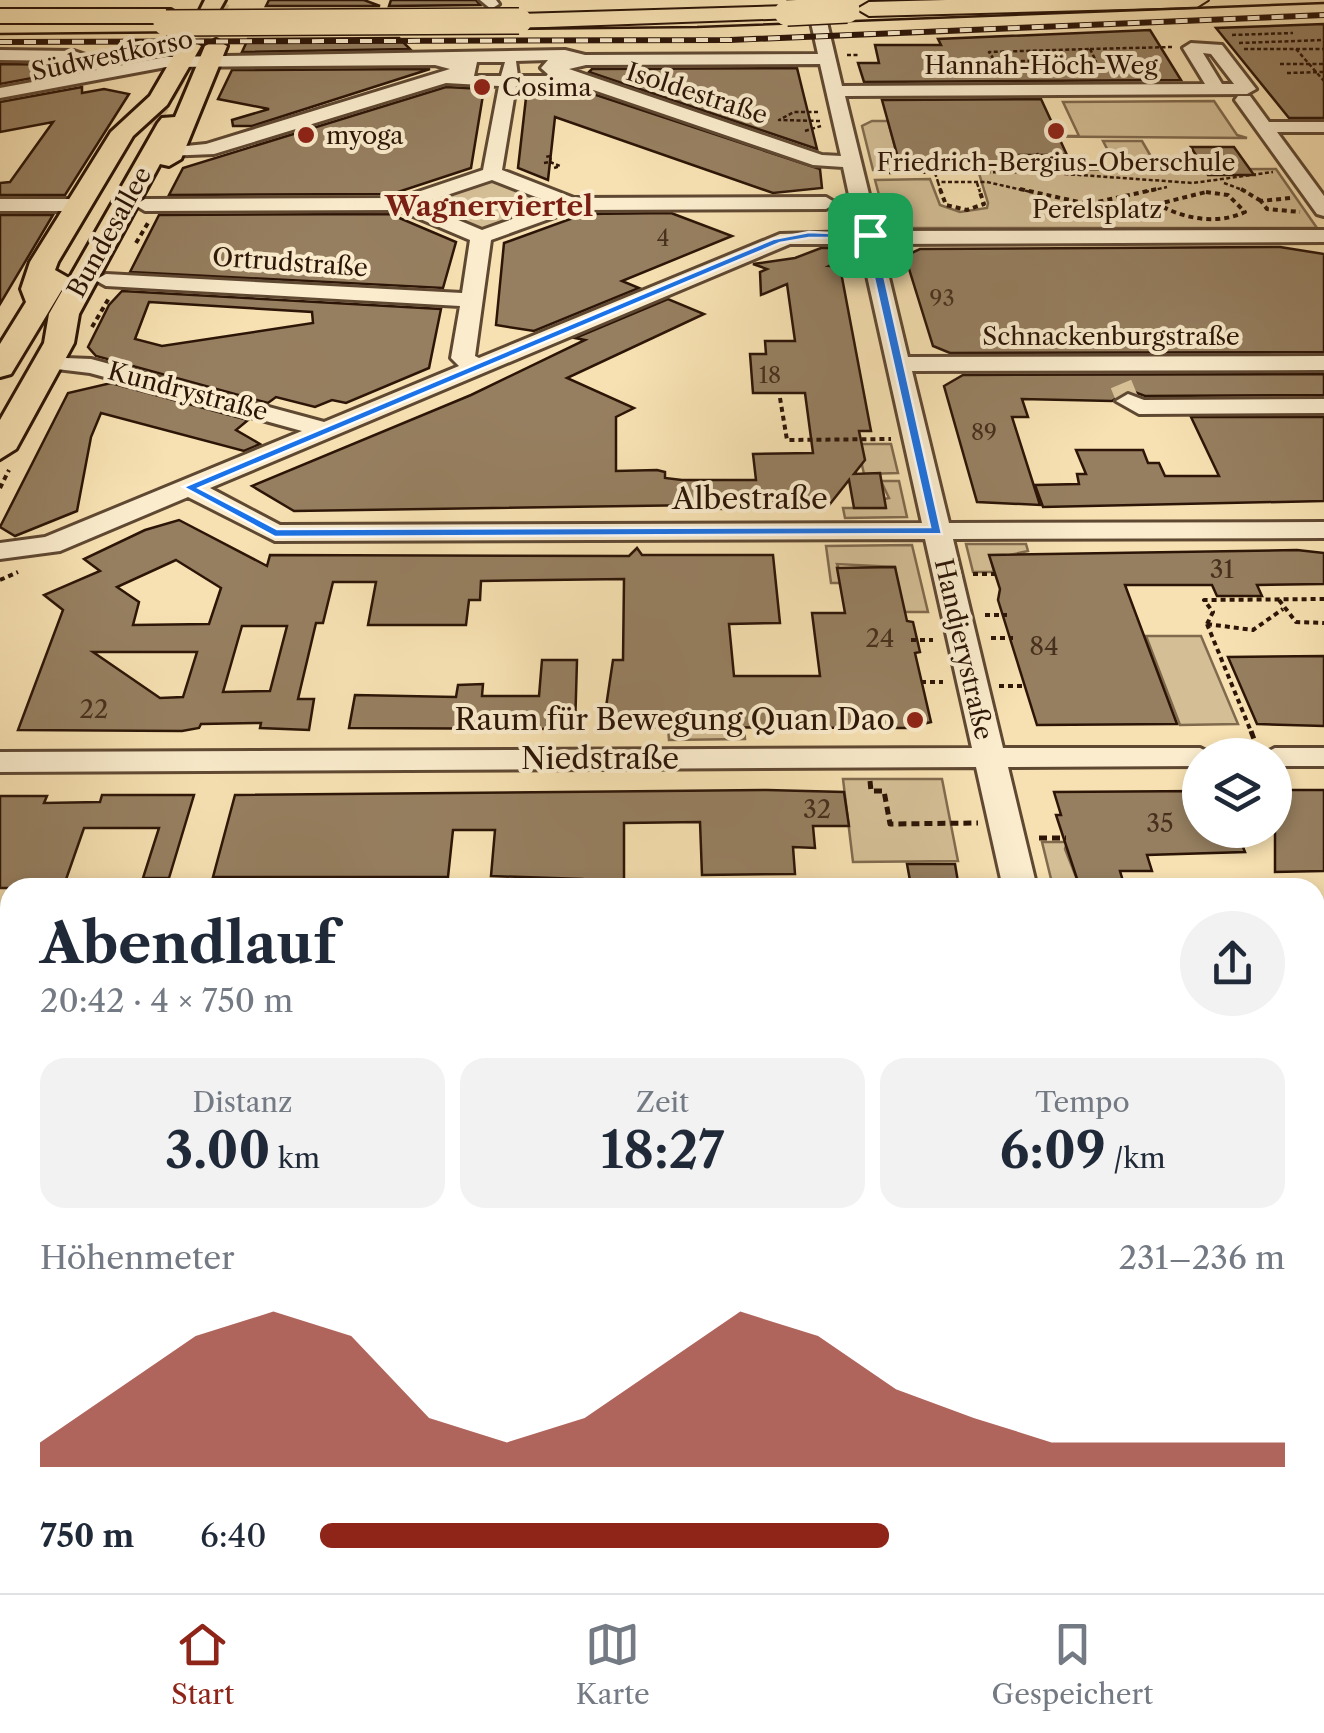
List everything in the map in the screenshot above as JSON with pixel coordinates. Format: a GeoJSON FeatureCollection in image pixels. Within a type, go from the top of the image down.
{"type":"FeatureCollection","features":[{"type":"Feature","properties":{"kind":"highway"},"geometry":{"type":"LineString","coordinates":[[0,24],[519,17],[992,0]]}},
{"type":"Feature","properties":{"kind":"highway"},"geometry":{"type":"LineString","coordinates":[[860,5],[1198,0]]}},
{"type":"Feature","properties":{"kind":"highway"},"geometry":{"type":"LineString","coordinates":[[0,16],[169,20]]}},
{"type":"Feature","properties":{"kind":"main road"},"geometry":{"type":"LineString","coordinates":[[40,301],[36,289],[44,262],[78,205],[161,130],[213,54]]}},
{"type":"Feature","properties":{"kind":"main road"},"geometry":{"type":"LineString","coordinates":[[64,348],[109,287],[145,205],[161,130],[158,100],[183,59]]}},
{"type":"Feature","properties":{"kind":"main road","name":"Bundesallee"},"geometry":{"type":"LineString","coordinates":[[0,368],[8,338],[40,301],[161,130]]}},
{"type":"Feature","properties":{"kind":"main road","name":"Bundesallee"},"geometry":{"type":"LineString","coordinates":[[0,449],[64,348],[64,314],[161,130]]}},
{"type":"Feature","properties":{"kind":"street","name":"Handjerystraße"},"geometry":{"type":"LineString","coordinates":[[818,18],[861,168],[870,235],[898,364],[1018,878]]}},
{"type":"Feature","properties":{"kind":"street"},"geometry":{"type":"LineString","coordinates":[[1218,89],[1190,48],[1217,44],[1246,94],[1260,133],[1315,206]]}},
{"type":"Feature","properties":{"kind":"street","name":"Südwestkorso"},"geometry":{"type":"LineString","coordinates":[[0,92],[213,54],[454,71]]}},
{"type":"Feature","properties":{"kind":"street"},"geometry":{"type":"LineString","coordinates":[[0,55],[82,58],[116,71]]}},
{"type":"Feature","properties":{"kind":"street"},"geometry":{"type":"LineString","coordinates":[[161,130],[208,150],[454,71],[566,56]]}},
{"type":"Feature","properties":{"kind":"street"},"geometry":{"type":"LineString","coordinates":[[509,77],[566,56]]}},
{"type":"Feature","properties":{"kind":"street"},"geometry":{"type":"LineString","coordinates":[[454,71],[557,78],[546,73],[545,65],[566,56]]}},
{"type":"Feature","properties":{"kind":"street","name":"Südwestkorso"},"geometry":{"type":"LineString","coordinates":[[0,103],[183,59]]}},
{"type":"Feature","properties":{"kind":"street","name":"Isoldestraße"},"geometry":{"type":"LineString","coordinates":[[828,59],[586,60],[566,62],[560,72],[820,160],[861,168]]}},
{"type":"Feature","properties":{"kind":"street"},"geometry":{"type":"LineString","coordinates":[[492,173],[509,77]]}},
{"type":"Feature","properties":{"kind":"street","name":"Hannah-Höch-Weg"},"geometry":{"type":"LineString","coordinates":[[836,90],[1218,89],[1246,94]]}},
{"type":"Feature","properties":{"kind":"street"},"geometry":{"type":"LineString","coordinates":[[1260,133],[1324,127]]}},
{"type":"Feature","properties":{"kind":"street"},"geometry":{"type":"LineString","coordinates":[[145,205],[402,204],[492,173],[572,204]]}},
{"type":"Feature","properties":{"kind":"street"},"geometry":{"type":"LineString","coordinates":[[402,204],[482,237],[572,204],[826,203]]}},
{"type":"Feature","properties":{"kind":"street"},"geometry":{"type":"LineString","coordinates":[[0,206],[78,205]]}},
{"type":"Feature","properties":{"kind":"street","name":"Perelsplatz"},"geometry":{"type":"LineString","coordinates":[[0,551],[50,545],[777,241],[809,235],[1324,236]]}},
{"type":"Feature","properties":{"kind":"street"},"geometry":{"type":"LineString","coordinates":[[476,367],[463,358],[482,237]]}},
{"type":"Feature","properties":{"kind":"street","name":"Ortrudstraße"},"geometry":{"type":"LineString","coordinates":[[109,287],[471,300]]}},
{"type":"Feature","properties":{"kind":"street","name":"Kundrystraße"},"geometry":{"type":"LineString","coordinates":[[64,348],[91,366],[326,430]]}},
{"type":"Feature","properties":{"kind":"street","name":"Schnackenburgstraße"},"geometry":{"type":"LineString","coordinates":[[898,364],[1120,383],[1324,363]]}},
{"type":"Feature","properties":{"kind":"street"},"geometry":{"type":"LineString","coordinates":[[1120,383],[1139,407],[1324,406]]}},
{"type":"Feature","properties":{"kind":"street","name":"Albestraße"},"geometry":{"type":"LineString","coordinates":[[189,487],[275,533],[1324,530]]}},
{"type":"Feature","properties":{"kind":"street"},"geometry":{"type":"LineString","coordinates":[[1292,752],[1324,756]]}},
{"type":"Feature","properties":{"kind":"street","name":"Niedstraße"},"geometry":{"type":"LineString","coordinates":[[0,762],[1182,757]]}},
{"type":"Feature","properties":{"kind":"path"},"geometry":{"type":"LineString","coordinates":[[1217,44],[1293,32],[1302,41]]}},
{"type":"Feature","properties":{"kind":"path"},"geometry":{"type":"LineString","coordinates":[[1217,44],[1324,40]]}},
{"type":"Feature","properties":{"kind":"path"},"geometry":{"type":"LineString","coordinates":[[1217,44],[1324,48]]}},
{"type":"Feature","properties":{"kind":"path"},"geometry":{"type":"LineString","coordinates":[[1088,48],[1096,61],[995,62],[989,52],[1072,48],[1088,48],[1190,48]]}},
{"type":"Feature","properties":{"kind":"path"},"geometry":{"type":"LineString","coordinates":[[1296,49],[1324,81]]}},
{"type":"Feature","properties":{"kind":"path"},"geometry":{"type":"LineString","coordinates":[[1280,64],[1324,64]]}},
{"type":"Feature","properties":{"kind":"path"},"geometry":{"type":"LineString","coordinates":[[1287,72],[1324,72]]}},
{"type":"Feature","properties":{"kind":"path"},"geometry":{"type":"LineString","coordinates":[[805,131],[828,123],[778,120],[794,112],[826,112]]}},
{"type":"Feature","properties":{"kind":"path"},"geometry":{"type":"LineString","coordinates":[[1037,153],[1046,172]]}},
{"type":"Feature","properties":{"kind":"path"},"geometry":{"type":"LineString","coordinates":[[546,160],[560,166],[554,168]]}},
{"type":"Feature","properties":{"kind":"path"},"geometry":{"type":"LineString","coordinates":[[861,168],[1046,172],[1175,184],[1221,182],[1280,170]]}},
{"type":"Feature","properties":{"kind":"path"},"geometry":{"type":"LineString","coordinates":[[935,172],[946,205],[967,210],[984,204],[977,182]]}},
{"type":"Feature","properties":{"kind":"path"},"geometry":{"type":"LineString","coordinates":[[938,182],[977,182],[1144,217]]}},
{"type":"Feature","properties":{"kind":"path"},"geometry":{"type":"LineString","coordinates":[[1221,182],[1252,193],[1267,210],[1315,206]]}},
{"type":"Feature","properties":{"kind":"path"},"geometry":{"type":"LineString","coordinates":[[1022,217],[1093,206],[1175,184]]}},
{"type":"Feature","properties":{"kind":"path"},"geometry":{"type":"LineString","coordinates":[[1198,184],[1205,192],[1228,195],[1245,212],[1223,219],[1169,211],[1158,204],[1180,195],[1205,192]]}},
{"type":"Feature","properties":{"kind":"path"},"geometry":{"type":"LineString","coordinates":[[1260,202],[1277,197],[1315,206]]}},
{"type":"Feature","properties":{"kind":"path"},"geometry":{"type":"LineString","coordinates":[[64,348],[109,287]]}},
{"type":"Feature","properties":{"kind":"path"},"geometry":{"type":"LineString","coordinates":[[780,398],[786,440],[896,438]]}},
{"type":"Feature","properties":{"kind":"path"},"geometry":{"type":"LineString","coordinates":[[969,574],[995,574]]}},
{"type":"Feature","properties":{"kind":"path"},"geometry":{"type":"LineString","coordinates":[[1206,624],[1213,612],[1204,600],[1324,599]]}},
{"type":"Feature","properties":{"kind":"path"},"geometry":{"type":"LineString","coordinates":[[1279,600],[1296,623],[1324,623]]}},
{"type":"Feature","properties":{"kind":"path"},"geometry":{"type":"LineString","coordinates":[[1206,624],[1253,630],[1283,609]]}},
{"type":"Feature","properties":{"kind":"path"},"geometry":{"type":"LineString","coordinates":[[979,616],[1007,615]]}},
{"type":"Feature","properties":{"kind":"path"},"geometry":{"type":"LineString","coordinates":[[1206,624],[1260,738]]}},
{"type":"Feature","properties":{"kind":"path"},"geometry":{"type":"LineString","coordinates":[[985,638],[1012,638]]}},
{"type":"Feature","properties":{"kind":"path"},"geometry":{"type":"LineString","coordinates":[[911,640],[940,640]]}},
{"type":"Feature","properties":{"kind":"path"},"geometry":{"type":"LineString","coordinates":[[921,682],[949,682]]}},
{"type":"Feature","properties":{"kind":"path"},"geometry":{"type":"LineString","coordinates":[[997,686],[1026,686]]}},
{"type":"Feature","properties":{"kind":"path"},"geometry":{"type":"LineString","coordinates":[[868,773],[872,791],[884,791],[890,824],[978,823]]}},
{"type":"Feature","properties":{"kind":"path"},"geometry":{"type":"LineString","coordinates":[[1035,838],[1066,838]]}},
{"type":"Feature","properties":{"kind":"shaded area"},"geometry":{"type":"Polygon","coordinates":[[[1214,101],[1237,135],[1247,138],[999,136],[1079,136],[1063,102],[1214,101]]]}},
{"type":"Feature","properties":{"kind":"shaded area"},"geometry":{"type":"Polygon","coordinates":[[[872,121],[888,121],[900,166],[946,167],[873,170],[862,126],[872,121]]]}},
{"type":"Feature","properties":{"kind":"shaded area"},"geometry":{"type":"Polygon","coordinates":[[[1103,141],[1142,141],[1156,165],[1116,166],[1103,141]]]}},
{"type":"Feature","properties":{"kind":"shaded area"},"geometry":{"type":"Polygon","coordinates":[[[1024,164],[1027,170],[1276,169],[1317,228],[888,228],[875,180],[930,179],[940,205],[960,212],[987,208],[988,203],[978,170],[958,165],[1024,164]]]}},
{"type":"Feature","properties":{"kind":"shaded area"},"geometry":{"type":"Polygon","coordinates":[[[489,179],[555,205],[482,231],[420,207],[419,203],[489,179]]]}},
{"type":"Feature","properties":{"kind":"shaded area"},"geometry":{"type":"Polygon","coordinates":[[[853,444],[891,444],[898,473],[864,474],[862,465],[856,465],[853,444]]]}},
{"type":"Feature","properties":{"kind":"shaded area"},"geometry":{"type":"Polygon","coordinates":[[[881,481],[899,481],[907,517],[845,518],[843,508],[885,508],[884,499],[889,498],[881,481]]]}},
{"type":"Feature","properties":{"kind":"shaded area"},"geometry":{"type":"Polygon","coordinates":[[[966,544],[1026,544],[1028,551],[991,559],[994,572],[973,572],[966,544]]]}},
{"type":"Feature","properties":{"kind":"shaded area"},"geometry":{"type":"Polygon","coordinates":[[[912,545],[928,612],[902,612],[895,567],[837,564],[844,583],[831,583],[826,546],[912,545]]]}},
{"type":"Feature","properties":{"kind":"shaded area"},"geometry":{"type":"Polygon","coordinates":[[[1146,636],[1201,636],[1238,724],[1180,725],[1146,636]]]}},
{"type":"Feature","properties":{"kind":"shaded area"},"geometry":{"type":"Polygon","coordinates":[[[744,726],[745,739],[669,740],[668,727],[744,726]]]}},
{"type":"Feature","properties":{"kind":"shaded area"},"geometry":{"type":"Polygon","coordinates":[[[843,779],[942,779],[958,861],[853,862],[843,779]]]}},
{"type":"Feature","properties":{"kind":"shaded area"},"geometry":{"type":"Polygon","coordinates":[[[1042,842],[1067,842],[1065,849],[1076,878],[1051,878],[1042,842]]]}},
{"type":"Feature","properties":{"kind":"building"},"geometry":{"type":"Polygon","coordinates":[[[269,0],[364,0],[380,6],[266,6],[269,0]]]}},
{"type":"Feature","properties":{"kind":"building"},"geometry":{"type":"Polygon","coordinates":[[[391,0],[476,0],[480,5],[389,6],[391,0]]]}},
{"type":"Feature","properties":{"kind":"building"},"geometry":{"type":"Polygon","coordinates":[[[1324,24],[1324,118],[1289,118],[1216,28],[1324,24]]]}},
{"type":"Feature","properties":{"kind":"building"},"geometry":{"type":"Polygon","coordinates":[[[1150,30],[1181,80],[864,82],[858,63],[879,63],[875,45],[941,45],[938,39],[1150,30]]]}},
{"type":"Feature","properties":{"kind":"building"},"geometry":{"type":"Polygon","coordinates":[[[399,38],[410,49],[242,52],[248,39],[399,38]]]}},
{"type":"Feature","properties":{"kind":"building"},"geometry":{"type":"Polygon","coordinates":[[[0,64],[71,65],[81,69],[0,84],[0,64]]]}},
{"type":"Feature","properties":{"kind":"building"},"geometry":{"type":"Polygon","coordinates":[[[797,68],[817,149],[589,72],[592,69],[797,68]]]}},
{"type":"Feature","properties":{"kind":"building"},"geometry":{"type":"Polygon","coordinates":[[[430,69],[252,126],[233,126],[232,120],[269,109],[218,99],[232,70],[430,69]]]}},
{"type":"Feature","properties":{"kind":"building"},"geometry":{"type":"Polygon","coordinates":[[[82,87],[82,93],[104,89],[129,94],[65,195],[0,195],[0,183],[10,182],[53,122],[0,132],[0,102],[82,87]]]}},
{"type":"Feature","properties":{"kind":"building"},"geometry":{"type":"Polygon","coordinates":[[[446,87],[484,89],[471,168],[392,194],[169,195],[183,168],[446,87]]]}},
{"type":"Feature","properties":{"kind":"building"},"geometry":{"type":"Polygon","coordinates":[[[572,87],[820,169],[822,188],[773,193],[555,117],[548,180],[518,168],[527,89],[572,87]]]}},
{"type":"Feature","properties":{"kind":"building"},"geometry":{"type":"Polygon","coordinates":[[[1041,99],[1067,155],[1020,155],[1024,164],[973,166],[900,165],[882,100],[1041,99]]]}},
{"type":"Feature","properties":{"kind":"building"},"geometry":{"type":"Polygon","coordinates":[[[1191,147],[1234,147],[1254,175],[1208,175],[1191,147]]]}},
{"type":"Feature","properties":{"kind":"building"},"geometry":{"type":"Polygon","coordinates":[[[671,213],[732,236],[622,281],[639,288],[534,331],[496,325],[504,243],[584,214],[671,213]]]}},
{"type":"Feature","properties":{"kind":"building"},"geometry":{"type":"Polygon","coordinates":[[[390,214],[456,242],[443,288],[130,272],[159,215],[390,214]]]}},
{"type":"Feature","properties":{"kind":"building"},"geometry":{"type":"Polygon","coordinates":[[[0,215],[53,215],[0,304],[0,215]]]}},
{"type":"Feature","properties":{"kind":"building"},"geometry":{"type":"Polygon","coordinates":[[[1280,247],[1324,254],[1324,352],[950,353],[933,346],[905,256],[920,249],[1280,247]]]}},
{"type":"Feature","properties":{"kind":"building"},"geometry":{"type":"Polygon","coordinates":[[[821,248],[840,248],[845,258],[829,266],[840,267],[871,431],[859,431],[865,460],[854,474],[880,473],[886,508],[854,508],[849,480],[826,509],[759,506],[748,510],[701,505],[294,511],[252,486],[471,395],[585,340],[575,338],[668,299],[704,314],[567,378],[634,408],[616,417],[616,471],[657,470],[665,472],[665,478],[682,480],[756,480],[753,454],[813,453],[805,393],[753,393],[750,354],[766,354],[765,341],[795,341],[787,284],[761,295],[760,272],[767,269],[753,264],[795,258],[821,248]]]}},
{"type":"Feature","properties":{"kind":"building"},"geometry":{"type":"Polygon","coordinates":[[[122,291],[441,309],[429,368],[346,403],[332,400],[315,407],[276,397],[268,403],[96,356],[88,347],[109,305],[122,291]],[[149,302],[135,339],[162,346],[313,323],[312,312],[149,302]]]}},
{"type":"Feature","properties":{"kind":"building"},"geometry":{"type":"Polygon","coordinates":[[[1324,374],[1324,395],[1145,396],[1129,390],[1112,401],[1022,399],[1028,417],[1012,417],[1040,505],[977,502],[944,386],[963,375],[1324,374]]]}},
{"type":"Feature","properties":{"kind":"building"},"geometry":{"type":"Polygon","coordinates":[[[111,383],[248,420],[236,430],[260,444],[244,451],[101,413],[91,437],[77,511],[15,536],[0,527],[68,393],[111,383]]]}},
{"type":"Feature","properties":{"kind":"building"},"geometry":{"type":"Polygon","coordinates":[[[1191,417],[1324,417],[1324,501],[1043,507],[1035,485],[1079,484],[1077,474],[1086,474],[1076,450],[1143,450],[1148,463],[1159,463],[1165,476],[1219,476],[1191,417]]]}},
{"type":"Feature","properties":{"kind":"building"},"geometry":{"type":"Polygon","coordinates":[[[179,520],[267,566],[270,555],[629,556],[637,548],[642,555],[773,555],[780,623],[729,624],[734,676],[820,676],[812,613],[845,613],[837,568],[895,567],[907,621],[913,622],[920,652],[915,653],[931,722],[907,728],[603,727],[613,660],[623,660],[624,579],[481,581],[480,600],[469,600],[466,625],[368,625],[376,582],[333,582],[323,623],[316,623],[298,699],[314,699],[309,730],[260,728],[261,723],[201,724],[199,728],[182,731],[18,730],[63,610],[44,595],[100,571],[84,559],[145,530],[179,520]],[[176,560],[117,587],[139,602],[133,625],[209,624],[221,588],[176,560]],[[242,626],[223,692],[270,691],[287,626],[242,626]],[[93,652],[160,698],[183,697],[197,652],[93,652]]]}},
{"type":"Feature","properties":{"kind":"building"},"geometry":{"type":"Polygon","coordinates":[[[1297,550],[1324,553],[1324,584],[1257,585],[1262,596],[1217,596],[1212,585],[1125,585],[1177,724],[1037,725],[998,600],[1000,589],[989,555],[1297,550]]]}},
{"type":"Feature","properties":{"kind":"building"},"geometry":{"type":"Polygon","coordinates":[[[1324,656],[1324,726],[1257,724],[1228,657],[1324,656]]]}},
{"type":"Feature","properties":{"kind":"building"},"geometry":{"type":"Polygon","coordinates":[[[542,660],[577,660],[575,729],[349,728],[355,695],[456,697],[458,685],[483,684],[482,696],[539,696],[542,660]]]}},
{"type":"Feature","properties":{"kind":"building"},"geometry":{"type":"Polygon","coordinates":[[[1292,790],[1324,790],[1324,871],[1275,872],[1275,848],[1292,848],[1292,790]]]}},
{"type":"Feature","properties":{"kind":"building"},"geometry":{"type":"Polygon","coordinates":[[[1182,791],[1182,848],[1243,848],[1245,852],[1147,855],[1152,871],[1120,871],[1122,878],[1077,878],[1056,815],[1061,815],[1054,792],[1182,791]]]}},
{"type":"Feature","properties":{"kind":"building"},"geometry":{"type":"Polygon","coordinates":[[[844,792],[849,826],[813,826],[815,848],[793,847],[795,874],[702,875],[700,822],[624,823],[624,878],[491,876],[495,830],[453,830],[448,877],[213,877],[235,795],[844,792]]]}},
{"type":"Feature","properties":{"kind":"building"},"geometry":{"type":"Polygon","coordinates":[[[102,795],[194,795],[169,878],[143,878],[159,828],[84,828],[66,878],[0,878],[0,796],[47,796],[44,803],[100,802],[102,795]]]}},
{"type":"Feature","properties":{"kind":"building"},"geometry":{"type":"Polygon","coordinates":[[[907,864],[955,864],[957,878],[910,878],[907,864]]]}},
{"type":"Feature","properties":{"kind":"tunnel"},"geometry":{"type":"LineString","coordinates":[[148,123],[220,0]]}},
{"type":"Feature","properties":{"kind":"tunnel"},"geometry":{"type":"LineString","coordinates":[[1121,384],[1128,401]]}},
{"type":"Feature","properties":{"kind":"tram line"},"geometry":{"type":"LineString","coordinates":[[0,34],[697,27],[1324,3]]}},
{"type":"Feature","properties":{"kind":"railway"},"geometry":{"type":"LineString","coordinates":[[0,42],[730,40],[1324,15]]}},
{"type":"Feature","properties":{"kind":"place","name":"Cosima"},"geometry":{"type":"Point","coordinates":[482,87]}},
{"type":"Feature","properties":{"kind":"place","name":"Friedrich-Bergius-Oberschule"},"geometry":{"type":"Point","coordinates":[1056,131]}},
{"type":"Feature","properties":{"kind":"place","name":"myoga"},"geometry":{"type":"Point","coordinates":[306,135]}},
{"type":"Feature","properties":{"kind":"place","name":"Raum für Bewegung Quan Dao"},"geometry":{"type":"Point","coordinates":[915,720]}},
{"type":"Feature","properties":{"kind":"district","name":"Wagnerviertel"},"geometry":{"type":"Point","coordinates":[489,206]}},
{"type":"Feature","properties":{"kind":"route"},"geometry":{"type":"LineString","coordinates":[[809,235],[870,235],[937,531],[275,533],[189,487],[777,241],[809,235]]}}]}
